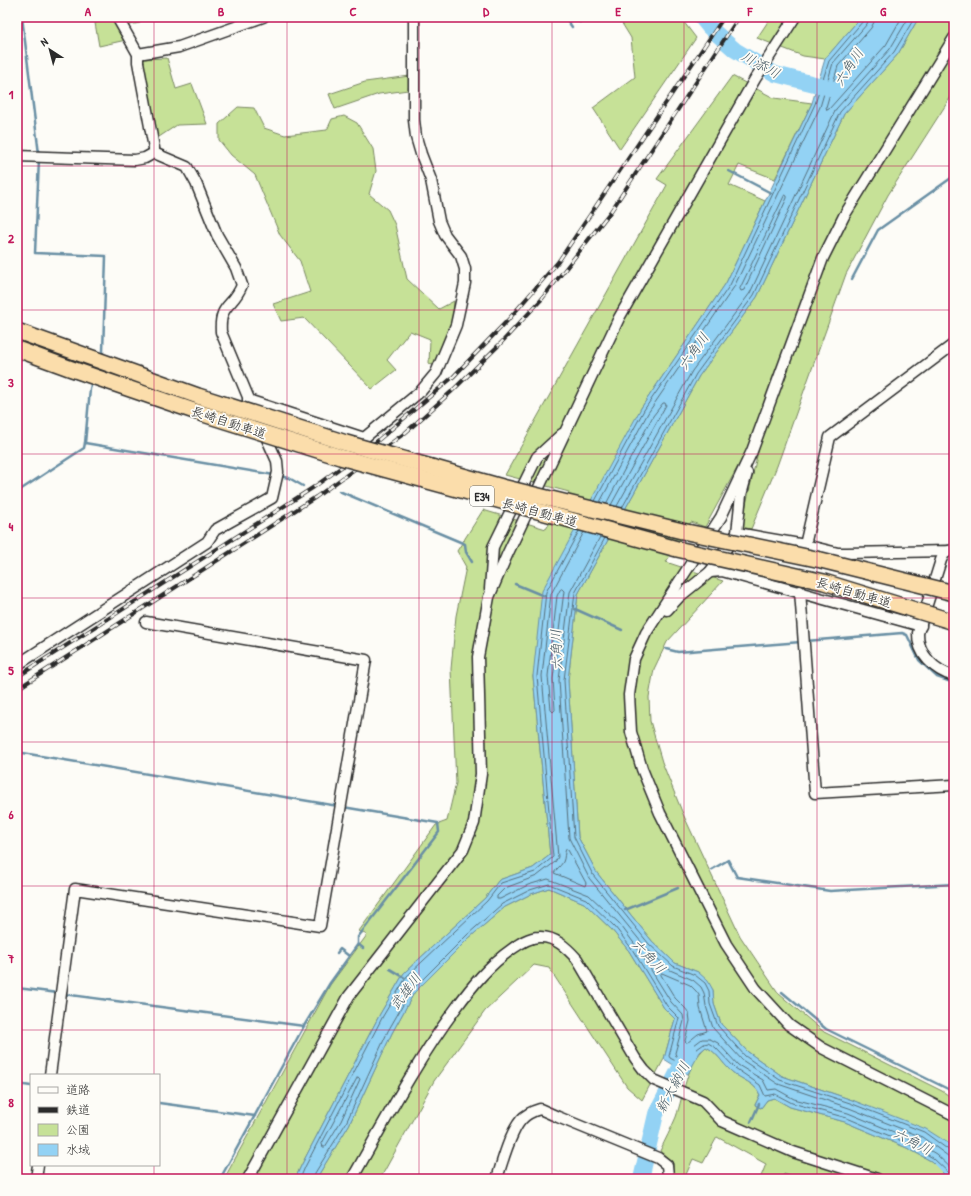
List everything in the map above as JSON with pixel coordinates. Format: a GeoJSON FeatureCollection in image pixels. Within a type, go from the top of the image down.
{"type":"FeatureCollection","features":[{"type":"Feature","properties":{"kind":"highway","name":"長崎自動車道"},"geometry":{"type":"LineString","coordinates":[[17,331],[198,396],[346,443],[495,485],[682,531],[821,560],[954,593]]}},
{"type":"Feature","properties":{"kind":"highway","name":"長崎自動車道"},"geometry":{"type":"LineString","coordinates":[[17,349],[194,411],[340,457],[677,550],[824,582],[954,622]]}},
{"type":"Feature","properties":{"kind":"street"},"geometry":{"type":"LineString","coordinates":[[117,17],[138,54],[138,62],[154,153]]}},
{"type":"Feature","properties":{"kind":"street"},"geometry":{"type":"LineString","coordinates":[[138,54],[180,47],[263,17]]}},
{"type":"Feature","properties":{"kind":"street"},"geometry":{"type":"LineString","coordinates":[[248,400],[364,438],[421,391],[436,373],[456,325],[464,283],[465,269],[461,256],[445,235],[439,221],[431,180],[416,137],[414,120],[414,17]]}},
{"type":"Feature","properties":{"kind":"street"},"geometry":{"type":"LineString","coordinates":[[489,597],[507,555],[619,318],[755,79],[795,17]]}},
{"type":"Feature","properties":{"kind":"street"},"geometry":{"type":"LineString","coordinates":[[954,38],[844,216],[823,258],[752,450],[721,517],[646,633],[634,659],[629,695],[631,732],[642,769],[660,813],[726,944],[756,989],[789,1025],[822,1048],[954,1115]]}},
{"type":"Feature","properties":{"kind":"street"},"geometry":{"type":"LineString","coordinates":[[17,665],[208,542],[214,530],[272,498],[277,477],[277,461],[248,400],[221,332],[220,320],[224,310],[238,295],[242,285],[238,274],[217,235],[196,183],[187,167],[154,153]]}},
{"type":"Feature","properties":{"kind":"street"},"geometry":{"type":"LineString","coordinates":[[17,156],[135,160],[145,158],[154,153]]}},
{"type":"Feature","properties":{"kind":"street"},"geometry":{"type":"LineString","coordinates":[[805,545],[830,437],[954,344]]}},
{"type":"Feature","properties":{"kind":"street"},"geometry":{"type":"LineString","coordinates":[[248,1179],[349,996],[463,850],[474,823],[481,774],[478,657],[489,597],[493,547],[537,457],[566,430]]}},
{"type":"Feature","properties":{"kind":"street"},"geometry":{"type":"LineString","coordinates":[[646,633],[679,597],[710,572],[737,533],[741,495],[752,450]]}},
{"type":"Feature","properties":{"kind":"street"},"geometry":{"type":"LineString","coordinates":[[737,533],[805,545],[838,553],[951,550]]}},
{"type":"Feature","properties":{"kind":"street"},"geometry":{"type":"LineString","coordinates":[[951,550],[944,554],[941,560],[918,633],[918,641],[924,654],[932,664],[945,674],[954,676]]}},
{"type":"Feature","properties":{"kind":"street"},"geometry":{"type":"LineString","coordinates":[[710,572],[722,571],[800,591],[920,626]]}},
{"type":"Feature","properties":{"kind":"street"},"geometry":{"type":"LineString","coordinates":[[800,591],[815,793],[954,785]]}},
{"type":"Feature","properties":{"kind":"street"},"geometry":{"type":"LineString","coordinates":[[50,1074],[75,889],[320,926],[366,660],[146,622]]}},
{"type":"Feature","properties":{"kind":"street"},"geometry":{"type":"LineString","coordinates":[[352,1179],[412,1074],[443,1026],[474,984],[499,958],[522,942],[539,936],[552,939],[566,947],[577,959],[635,1058],[654,1080],[704,1101],[722,1121],[793,1152],[877,1179]]}},
{"type":"Feature","properties":{"kind":"street"},"geometry":{"type":"LineString","coordinates":[[497,1179],[515,1128],[530,1112],[540,1109],[658,1158],[666,1165],[668,1176],[666,1179]]}},
{"type":"Feature","properties":{"kind":"street"},"geometry":{"type":"LineString","coordinates":[[36,1179],[38,1166]]}},
{"type":"Feature","properties":{"kind":"green space"},"geometry":{"type":"Polygon","coordinates":[[[122,17],[138,17],[140,23],[118,27],[126,40],[99,46],[95,23],[122,17]]]}},
{"type":"Feature","properties":{"kind":"green space"},"geometry":{"type":"Polygon","coordinates":[[[618,17],[680,17],[696,38],[620,149],[593,108],[635,77],[631,38],[618,17]]]}},
{"type":"Feature","properties":{"kind":"green space"},"geometry":{"type":"Polygon","coordinates":[[[771,17],[861,17],[825,59],[803,56],[757,38],[771,17]]]}},
{"type":"Feature","properties":{"kind":"green space"},"geometry":{"type":"Polygon","coordinates":[[[919,17],[954,17],[954,92],[888,195],[846,274],[777,466],[751,529],[741,527],[759,447],[749,446],[705,527],[691,522],[666,562],[723,581],[667,642],[654,669],[649,697],[650,721],[662,762],[683,814],[740,936],[779,994],[824,1032],[942,1091],[954,1099],[954,1149],[948,1143],[852,1100],[782,1076],[748,1052],[721,1024],[714,1004],[713,990],[698,972],[675,963],[652,941],[597,873],[578,837],[568,680],[578,594],[699,376],[757,297],[844,114],[898,54],[919,17]]]}},
{"type":"Feature","properties":{"kind":"green space"},"geometry":{"type":"Polygon","coordinates":[[[167,58],[176,89],[192,84],[207,124],[177,125],[156,139],[141,59],[167,58]]]}},
{"type":"Feature","properties":{"kind":"green space"},"geometry":{"type":"Polygon","coordinates":[[[410,76],[408,90],[379,94],[335,109],[329,94],[365,82],[410,76]]]}},
{"type":"Feature","properties":{"kind":"green space"},"geometry":{"type":"Polygon","coordinates":[[[732,76],[774,98],[812,103],[775,179],[739,165],[729,185],[765,201],[726,283],[641,408],[533,676],[550,855],[533,868],[499,880],[485,898],[404,973],[380,1014],[295,1179],[224,1179],[330,985],[367,935],[359,931],[436,825],[447,821],[456,783],[451,669],[456,616],[466,567],[457,551],[483,510],[546,529],[569,492],[505,475],[667,185],[657,179],[732,76]]]}},
{"type":"Feature","properties":{"kind":"green space"},"geometry":{"type":"Polygon","coordinates":[[[238,107],[254,108],[264,128],[285,135],[327,130],[332,119],[344,116],[357,123],[373,149],[376,171],[369,194],[388,210],[395,225],[407,279],[439,309],[454,301],[452,327],[436,366],[429,364],[430,339],[410,331],[387,360],[396,370],[372,389],[304,318],[281,321],[273,304],[310,292],[300,261],[280,235],[255,175],[231,155],[219,140],[219,124],[238,107]]]}},
{"type":"Feature","properties":{"kind":"green space"},"geometry":{"type":"Polygon","coordinates":[[[549,888],[584,903],[612,930],[629,951],[664,1008],[675,1019],[664,1059],[642,1100],[627,1087],[549,968],[534,965],[485,1011],[434,1081],[380,1179],[316,1179],[349,1125],[392,1033],[414,993],[469,938],[505,907],[531,894],[549,888]]]}},
{"type":"Feature","properties":{"kind":"green space"},"geometry":{"type":"Polygon","coordinates":[[[706,1047],[710,1049],[731,1071],[755,1087],[760,1095],[755,1105],[761,1108],[767,1100],[774,1098],[790,1107],[845,1122],[907,1148],[931,1161],[949,1179],[798,1179],[784,1174],[782,1179],[760,1179],[766,1164],[717,1137],[703,1163],[693,1159],[684,1179],[673,1179],[673,1163],[660,1151],[676,1117],[686,1080],[694,1062],[706,1047]]]}},
{"type":"Feature","properties":{"kind":"water"},"geometry":{"type":"Polygon","coordinates":[[[861,17],[919,17],[898,54],[844,114],[757,297],[699,376],[578,594],[568,680],[578,837],[597,873],[652,941],[675,963],[698,972],[708,981],[713,990],[714,1004],[721,1024],[748,1052],[782,1076],[852,1100],[926,1129],[948,1143],[954,1149],[954,1179],[949,1179],[931,1161],[907,1148],[845,1122],[790,1107],[774,1098],[767,1100],[761,1108],[755,1105],[760,1095],[755,1087],[731,1071],[710,1049],[706,1047],[700,1052],[688,1074],[664,1059],[675,1019],[664,1008],[629,951],[612,930],[584,903],[549,888],[531,894],[505,907],[469,938],[414,993],[392,1033],[349,1125],[316,1179],[295,1179],[380,1014],[404,973],[485,898],[499,880],[533,868],[550,855],[533,676],[542,591],[641,408],[726,283],[812,103],[825,59],[861,17]]]}},
{"type":"Feature","properties":{"kind":"waterway"},"geometry":{"type":"LineString","coordinates":[[22,17],[39,154]]}},
{"type":"Feature","properties":{"kind":"waterway"},"geometry":{"type":"LineString","coordinates":[[565,17],[572,27]]}},
{"type":"Feature","properties":{"kind":"waterway"},"geometry":{"type":"LineString","coordinates":[[577,17],[580,22]]}},
{"type":"Feature","properties":{"kind":"waterway","name":"川添川"},"geometry":{"type":"LineString","coordinates":[[701,17],[709,27],[735,50],[775,74],[834,89]]}},
{"type":"Feature","properties":{"kind":"waterway"},"geometry":{"type":"LineString","coordinates":[[39,159],[35,253],[106,256],[102,356]]}},
{"type":"Feature","properties":{"kind":"waterway"},"geometry":{"type":"LineString","coordinates":[[729,171],[771,193]]}},
{"type":"Feature","properties":{"kind":"waterway"},"geometry":{"type":"LineString","coordinates":[[852,279],[878,230],[954,176]]}},
{"type":"Feature","properties":{"kind":"waterway"},"geometry":{"type":"LineString","coordinates":[[17,492],[84,448],[92,381]]}},
{"type":"Feature","properties":{"kind":"waterway"},"geometry":{"type":"LineString","coordinates":[[85,443],[274,475]]}},
{"type":"Feature","properties":{"kind":"waterway"},"geometry":{"type":"LineString","coordinates":[[279,476],[289,478],[303,486]]}},
{"type":"Feature","properties":{"kind":"waterway"},"geometry":{"type":"LineString","coordinates":[[339,491],[465,544],[466,552],[472,562]]}},
{"type":"Feature","properties":{"kind":"waterway"},"geometry":{"type":"LineString","coordinates":[[515,584],[544,596]]}},
{"type":"Feature","properties":{"kind":"waterway"},"geometry":{"type":"LineString","coordinates":[[575,609],[622,630]]}},
{"type":"Feature","properties":{"kind":"waterway"},"geometry":{"type":"LineString","coordinates":[[806,641],[902,633],[907,635],[919,660],[937,677],[954,683]]}},
{"type":"Feature","properties":{"kind":"waterway"},"geometry":{"type":"LineString","coordinates":[[666,649],[678,652],[801,642]]}},
{"type":"Feature","properties":{"kind":"waterway"},"geometry":{"type":"LineString","coordinates":[[17,752],[338,806]]}},
{"type":"Feature","properties":{"kind":"waterway"},"geometry":{"type":"LineString","coordinates":[[343,807],[438,823],[439,832],[358,937],[358,944]]}},
{"type":"Feature","properties":{"kind":"waterway"},"geometry":{"type":"LineString","coordinates":[[711,870],[728,860],[737,877],[830,891],[954,884]]}},
{"type":"Feature","properties":{"kind":"waterway"},"geometry":{"type":"LineString","coordinates":[[625,910],[678,888]]}},
{"type":"Feature","properties":{"kind":"waterway"},"geometry":{"type":"LineString","coordinates":[[220,1179],[304,1026],[330,983],[358,944],[363,948]]}},
{"type":"Feature","properties":{"kind":"waterway"},"geometry":{"type":"LineString","coordinates":[[337,953],[340,949],[349,956]]}},
{"type":"Feature","properties":{"kind":"waterway","name":"武雄川"},"geometry":{"type":"LineString","coordinates":[[390,969],[405,978]]}},
{"type":"Feature","properties":{"kind":"waterway"},"geometry":{"type":"LineString","coordinates":[[17,988],[58,993]]}},
{"type":"Feature","properties":{"kind":"waterway"},"geometry":{"type":"LineString","coordinates":[[782,992],[826,1029],[954,1092]]}},
{"type":"Feature","properties":{"kind":"waterway"},"geometry":{"type":"LineString","coordinates":[[63,994],[304,1026]]}},
{"type":"Feature","properties":{"kind":"waterway","name":"新大納川"},"geometry":{"type":"LineString","coordinates":[[641,1179],[656,1114],[689,1050]]}},
{"type":"Feature","properties":{"kind":"waterway"},"geometry":{"type":"LineString","coordinates":[[17,1084],[30,1086]]}},
{"type":"Feature","properties":{"kind":"waterway"},"geometry":{"type":"LineString","coordinates":[[160,1103],[255,1116]]}},
{"type":"Feature","properties":{"kind":"waterway"},"geometry":{"type":"LineString","coordinates":[[751,1122],[759,1104]]}},
{"type":"Feature","properties":{"kind":"railway"},"geometry":{"type":"LineString","coordinates":[[17,677],[314,487],[376,442],[453,377],[508,320],[558,262],[724,17]]}},
{"type":"Feature","properties":{"kind":"railway"},"geometry":{"type":"LineString","coordinates":[[17,689],[316,497],[405,433],[451,392],[500,344],[541,300],[611,211],[739,17]]}},
{"type":"Feature","properties":{"kind":"water label","name":"六角川"},"geometry":{"type":"Point","coordinates":[848,67]}},
{"type":"Feature","properties":{"kind":"water label","name":"六角川"},"geometry":{"type":"Point","coordinates":[693,351]}},
{"type":"Feature","properties":{"kind":"water label","name":"六角川"},"geometry":{"type":"Point","coordinates":[556,650]}},
{"type":"Feature","properties":{"kind":"water label","name":"六角川"},"geometry":{"type":"Point","coordinates":[649,956]}},
{"type":"Feature","properties":{"kind":"water label","name":"六角川"},"geometry":{"type":"Point","coordinates":[913,1141]}}]}
